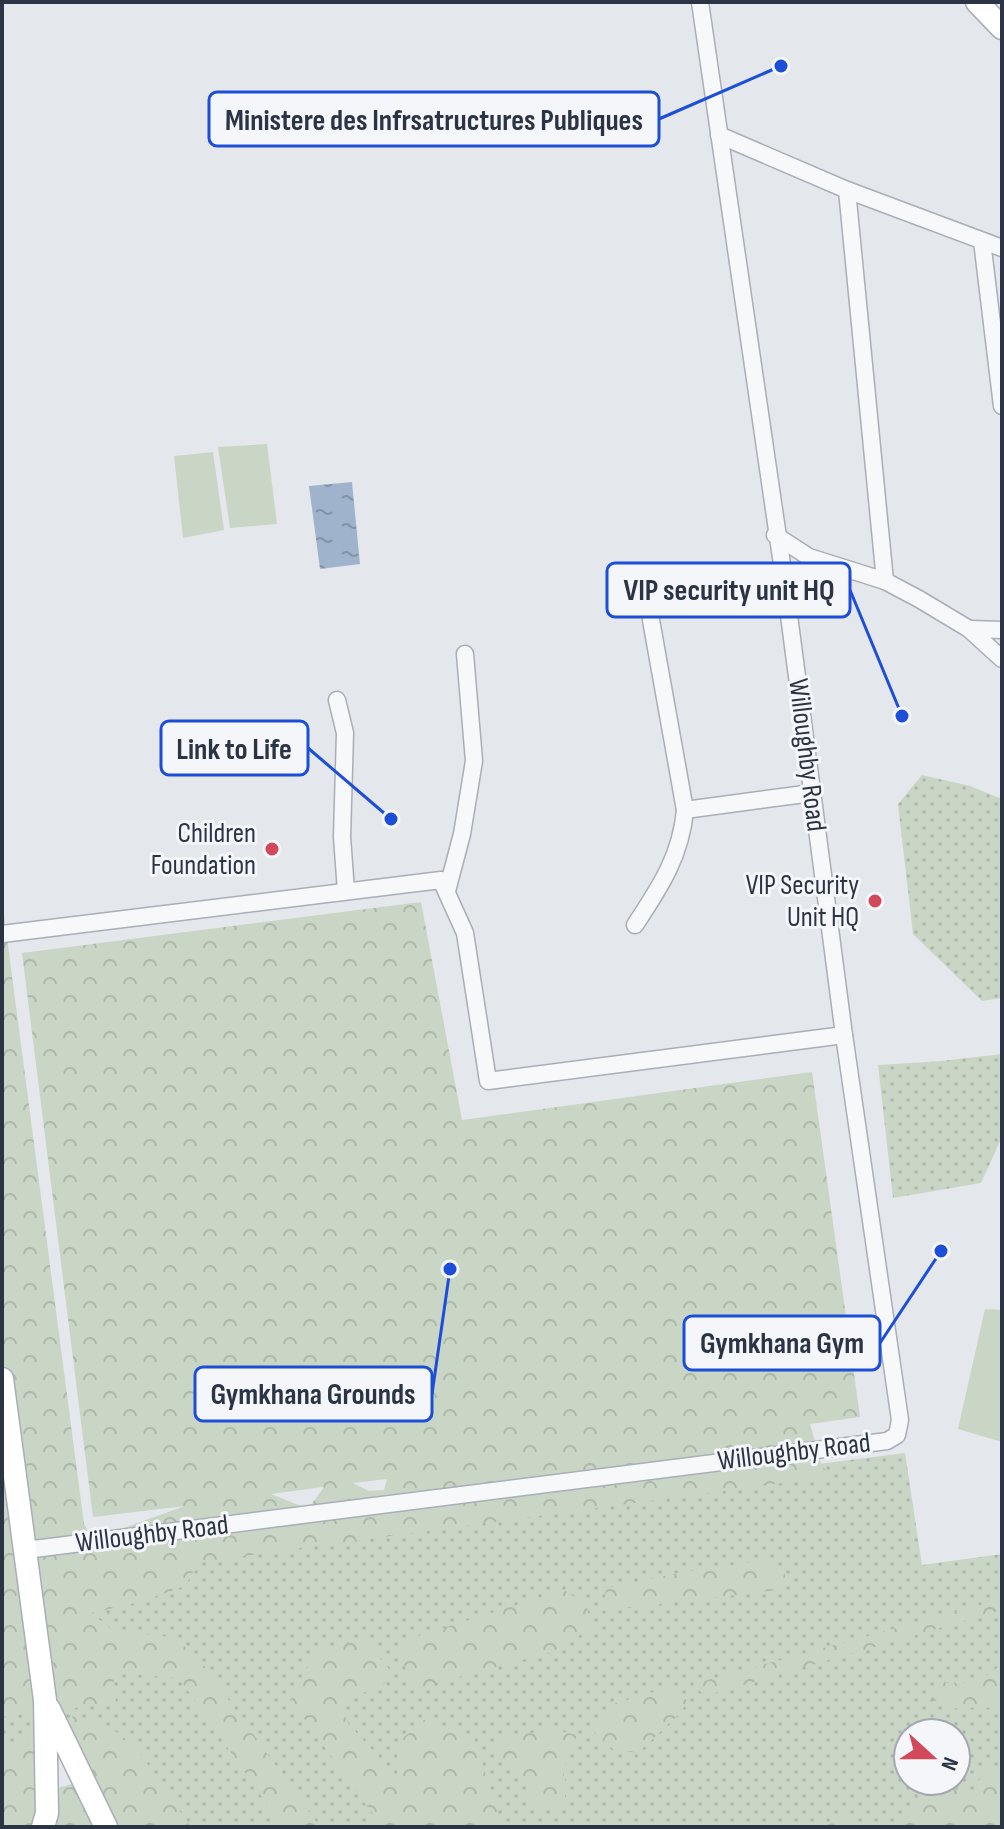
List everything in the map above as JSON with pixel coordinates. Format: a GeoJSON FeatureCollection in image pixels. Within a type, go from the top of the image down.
{"type":"FeatureCollection","features":[{"type":"Feature","properties":{"kind":"street","name":"Willoughby Road"},"geometry":{"type":"LineString","coordinates":[[26,1550],[887,1441],[897,1435],[900,1420],[844,1035],[785,585],[775,535],[700,2]]}},
{"type":"Feature","properties":{"kind":"street"},"geometry":{"type":"LineString","coordinates":[[977,2],[1002,28]]}},
{"type":"Feature","properties":{"kind":"street"},"geometry":{"type":"LineString","coordinates":[[719,135],[847,190],[1002,248]]}},
{"type":"Feature","properties":{"kind":"street"},"geometry":{"type":"LineString","coordinates":[[847,190],[885,581]]}},
{"type":"Feature","properties":{"kind":"street"},"geometry":{"type":"LineString","coordinates":[[982,241],[1002,406]]}},
{"type":"Feature","properties":{"kind":"street"},"geometry":{"type":"LineString","coordinates":[[775,535],[809,557],[885,581],[969,629],[1002,659]]}},
{"type":"Feature","properties":{"kind":"street"},"geometry":{"type":"LineString","coordinates":[[785,585],[795,573],[812,566],[821,564],[848,568]]}},
{"type":"Feature","properties":{"kind":"street"},"geometry":{"type":"LineString","coordinates":[[635,925],[662,885],[683,838],[685,810],[651,620]]}},
{"type":"Feature","properties":{"kind":"street"},"geometry":{"type":"LineString","coordinates":[[969,629],[1002,630]]}},
{"type":"Feature","properties":{"kind":"street"},"geometry":{"type":"LineString","coordinates":[[447,891],[462,834],[474,761],[465,654]]}},
{"type":"Feature","properties":{"kind":"street"},"geometry":{"type":"LineString","coordinates":[[337,700],[345,733],[342,837],[346,891]]}},
{"type":"Feature","properties":{"kind":"street"},"geometry":{"type":"LineString","coordinates":[[685,810],[812,793]]}},
{"type":"Feature","properties":{"kind":"street"},"geometry":{"type":"LineString","coordinates":[[2,934],[441,880],[465,933],[488,1081],[844,1035]]}},
{"type":"Feature","properties":{"kind":"street"},"geometry":{"type":"LineString","coordinates":[[2,1379],[45,1700],[47,1813],[43,1827]]}},
{"type":"Feature","properties":{"kind":"street"},"geometry":{"type":"LineString","coordinates":[[45,1700],[106,1827]]}},
{"type":"Feature","properties":{"kind":"green space"},"geometry":{"type":"Polygon","coordinates":[[[267,444],[277,524],[230,528],[218,447],[267,444]]]}},
{"type":"Feature","properties":{"kind":"green space"},"geometry":{"type":"Polygon","coordinates":[[[213,452],[224,530],[183,538],[174,456],[213,452]]]}},
{"type":"Feature","properties":{"kind":"green space"},"geometry":{"type":"Polygon","coordinates":[[[922,775],[970,786],[1002,799],[1002,998],[982,1001],[913,934],[898,804],[922,775]]]}},
{"type":"Feature","properties":{"kind":"green space"},"geometry":{"type":"Polygon","coordinates":[[[2,900],[84,1524],[93,1539],[185,1506],[93,1517],[22,953],[421,902],[462,1120],[812,1072],[860,1417],[810,1424],[822,1467],[834,1476],[199,1562],[185,1586],[140,1602],[91,1613],[114,1631],[172,1637],[197,1656],[320,1827],[280,1827],[179,1678],[113,1673],[116,1703],[2,1717],[2,900]],[[387,1479],[353,1483],[369,1491],[384,1490],[387,1479]],[[323,1487],[271,1494],[308,1509],[323,1487]]]}},
{"type":"Feature","properties":{"kind":"green space"},"geometry":{"type":"Polygon","coordinates":[[[1002,1054],[1002,1137],[981,1183],[893,1198],[878,1065],[1002,1054]]]}},
{"type":"Feature","properties":{"kind":"green space"},"geometry":{"type":"Polygon","coordinates":[[[985,1309],[1002,1310],[1002,1442],[958,1429],[985,1309]]]}},
{"type":"Feature","properties":{"kind":"green space"},"geometry":{"type":"Polygon","coordinates":[[[905,1453],[922,1565],[1002,1554],[1002,1827],[136,1827],[85,1738],[34,1744],[29,1810],[2,1827],[2,1569],[905,1453]]]}},
{"type":"Feature","properties":{"kind":"green space"},"geometry":{"type":"Polygon","coordinates":[[[766,1560],[785,1574],[785,1589],[603,1611],[606,1588],[766,1560]]]}},
{"type":"Feature","properties":{"kind":"green space"},"geometry":{"type":"Polygon","coordinates":[[[564,1590],[586,1605],[592,1628],[552,1652],[410,1690],[399,1642],[564,1590]]]}},
{"type":"Feature","properties":{"kind":"green space"},"geometry":{"type":"Polygon","coordinates":[[[1002,1599],[1002,1610],[705,1696],[693,1684],[1002,1599]]]}},
{"type":"Feature","properties":{"kind":"green space"},"geometry":{"type":"Polygon","coordinates":[[[364,1639],[389,1669],[384,1684],[344,1701],[346,1721],[397,1777],[397,1743],[424,1720],[474,1737],[502,1827],[382,1827],[291,1700],[315,1652],[364,1639]]]}},
{"type":"Feature","properties":{"kind":"green space"},"geometry":{"type":"Polygon","coordinates":[[[1002,1664],[1002,1711],[985,1707],[947,1709],[931,1698],[938,1682],[973,1681],[1002,1664]]]}},
{"type":"Feature","properties":{"kind":"green space"},"geometry":{"type":"Polygon","coordinates":[[[673,1686],[688,1702],[638,1753],[613,1749],[592,1730],[610,1705],[673,1686]]]}},
{"type":"Feature","properties":{"kind":"green space"},"geometry":{"type":"Polygon","coordinates":[[[72,1716],[110,1727],[135,1746],[191,1827],[2,1827],[2,1747],[29,1738],[40,1750],[53,1789],[80,1782],[72,1716]]]}},
{"type":"Feature","properties":{"kind":"green space"},"geometry":{"type":"Polygon","coordinates":[[[552,1729],[577,1735],[563,1771],[566,1785],[564,1807],[542,1807],[531,1801],[523,1780],[497,1753],[499,1739],[552,1729]]]}},
{"type":"Feature","properties":{"kind":"green space"},"geometry":{"type":"Polygon","coordinates":[[[985,1769],[1002,1773],[1002,1827],[890,1827],[921,1797],[972,1797],[985,1769]]]}},
{"type":"Feature","properties":{"kind":"green space"},"geometry":{"type":"Polygon","coordinates":[[[849,1816],[865,1827],[822,1827],[849,1816]]]}},
{"type":"Feature","properties":{"kind":"water"},"geometry":{"type":"Polygon","coordinates":[[[352,482],[360,564],[320,569],[309,486],[352,482]]]}},
{"type":"Feature","properties":{"kind":"place","name":"Ministere des Infrsatructures Publiques"},"geometry":{"type":"Point","coordinates":[781,66]}},
{"type":"Feature","properties":{"kind":"place","name":"VIP security unit HQ"},"geometry":{"type":"Point","coordinates":[902,716]}},
{"type":"Feature","properties":{"kind":"place","name":"Link to Life"},"geometry":{"type":"Point","coordinates":[391,819]}},
{"type":"Feature","properties":{"kind":"place","name":"Children Foundation"},"geometry":{"type":"Point","coordinates":[272,849]}},
{"type":"Feature","properties":{"kind":"place","name":"VIP Security Unit HQ"},"geometry":{"type":"Point","coordinates":[875,901]}},
{"type":"Feature","properties":{"kind":"place","name":"Gymkhana Gym"},"geometry":{"type":"Point","coordinates":[941,1251]}},
{"type":"Feature","properties":{"kind":"place","name":"Gymkhana Grounds"},"geometry":{"type":"Point","coordinates":[450,1269]}}]}
